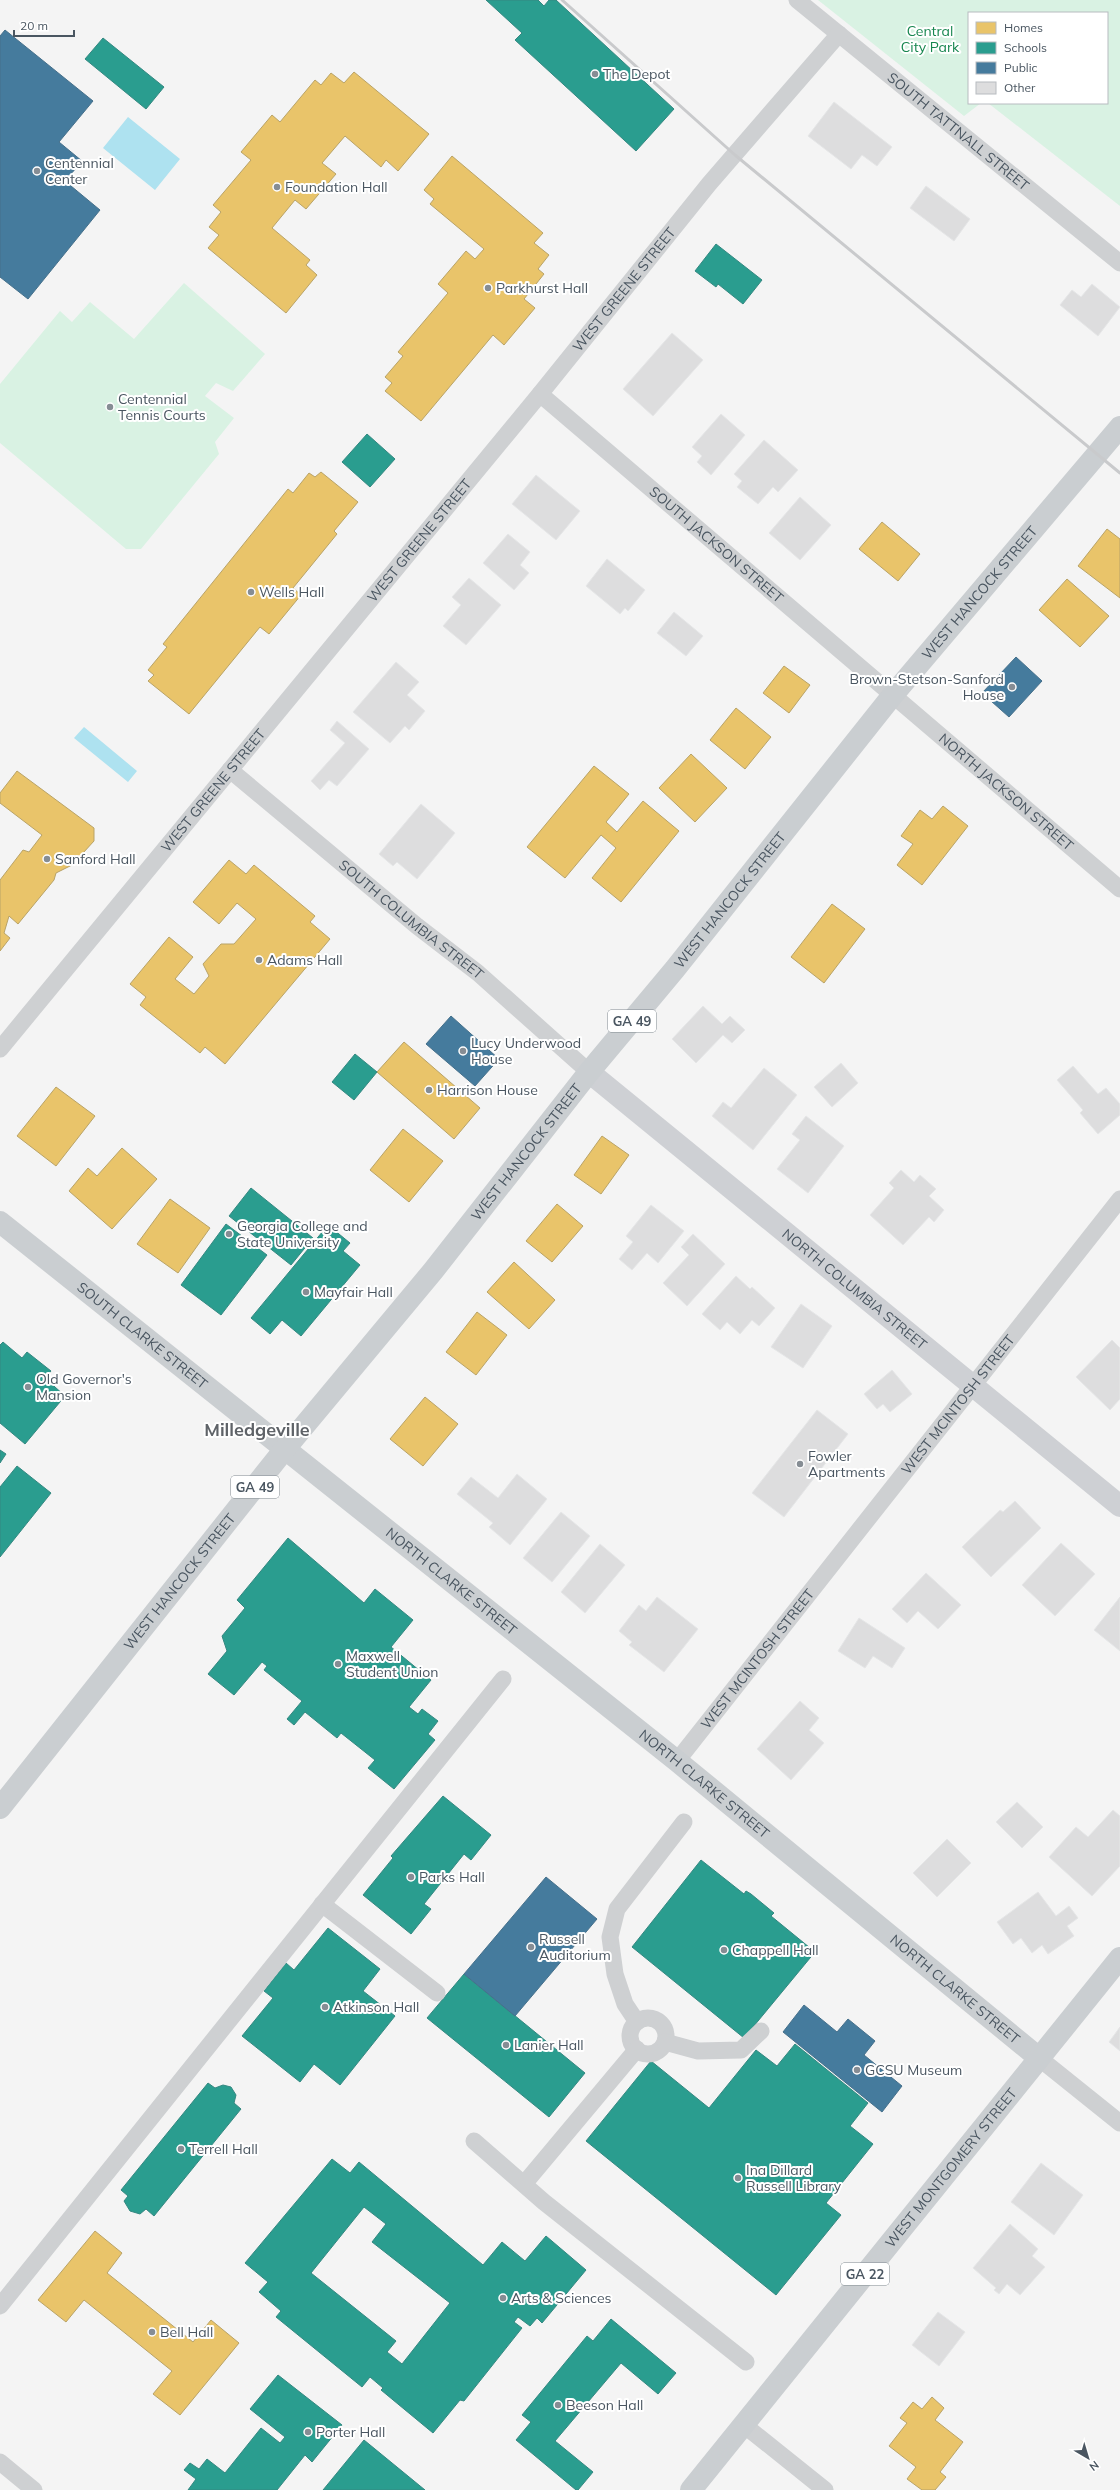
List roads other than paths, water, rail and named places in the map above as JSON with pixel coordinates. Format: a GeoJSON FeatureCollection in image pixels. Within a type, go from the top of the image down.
{"type":"FeatureCollection","features":[{"type":"Feature","properties":{"kind":"main road","name":"WEST HANCOCK STREET"},"geometry":{"type":"LineString","coordinates":[[0,1808],[284,1450],[433,1271],[589,1072],[680,963],[892,696],[1120,427]]}},
{"type":"Feature","properties":{"kind":"main road","name":"SOUTH CLARKE STREET"},"geometry":{"type":"LineString","coordinates":[[0,1222],[284,1450]]}},
{"type":"Feature","properties":{"kind":"main road","name":"NORTH CLARKE STREET"},"geometry":{"type":"LineString","coordinates":[[284,1450],[677,1761],[1039,2058]]}},
{"type":"Feature","properties":{"kind":"main road","name":"WEST MONTGOMERY STREET"},"geometry":{"type":"LineString","coordinates":[[691,2490],[1120,1958]]}},
{"type":"Feature","properties":{"kind":"street","name":"SOUTH TATTNALL STREET"},"geometry":{"type":"LineString","coordinates":[[797,0],[1120,263]]}},
{"type":"Feature","properties":{"kind":"street","name":"WEST GREENE STREET"},"geometry":{"type":"LineString","coordinates":[[0,1049],[540,394],[709,184],[839,34]]}},
{"type":"Feature","properties":{"kind":"street","name":"SOUTH JACKSON STREET"},"geometry":{"type":"LineString","coordinates":[[540,394],[892,696]]}},
{"type":"Feature","properties":{"kind":"street","name":"NORTH JACKSON STREET"},"geometry":{"type":"LineString","coordinates":[[892,696],[1120,889]]}},
{"type":"Feature","properties":{"kind":"street","name":"SOUTH COLUMBIA STREET"},"geometry":{"type":"LineString","coordinates":[[230,770],[417,926],[478,973],[589,1072]]}},
{"type":"Feature","properties":{"kind":"street","name":"NORTH COLUMBIA STREET"},"geometry":{"type":"LineString","coordinates":[[589,1072],[1120,1506]]}},
{"type":"Feature","properties":{"kind":"street","name":"WEST MCINTOSH STREET"},"geometry":{"type":"LineString","coordinates":[[677,1761],[971,1385],[1120,1199]]}},
{"type":"Feature","properties":{"kind":"street"},"geometry":{"type":"LineString","coordinates":[[0,2306],[503,1679]]}},
{"type":"Feature","properties":{"kind":"street"},"geometry":{"type":"LineString","coordinates":[[637,2022],[625,2004],[615,1974],[610,1937],[616,1909],[684,1822]]}},
{"type":"Feature","properties":{"kind":"street"},"geometry":{"type":"LineString","coordinates":[[322,1904],[437,1993]]}},
{"type":"Feature","properties":{"kind":"street"},"geometry":{"type":"LineString","coordinates":[[649,2018],[659,2022],[665,2031],[665,2042],[652,2053],[637,2049],[630,2035],[637,2022],[649,2018]]}},
{"type":"Feature","properties":{"kind":"street"},"geometry":{"type":"LineString","coordinates":[[665,2042],[698,2051],[741,2050],[761,2030]]}},
{"type":"Feature","properties":{"kind":"street"},"geometry":{"type":"LineString","coordinates":[[524,2184],[637,2049]]}},
{"type":"Feature","properties":{"kind":"street","name":"NORTH CLARKE STREET"},"geometry":{"type":"LineString","coordinates":[[1039,2058],[1120,2123]]}},
{"type":"Feature","properties":{"kind":"street"},"geometry":{"type":"LineString","coordinates":[[474,2142],[524,2184],[746,2362]]}},
{"type":"Feature","properties":{"kind":"street"},"geometry":{"type":"LineString","coordinates":[[744,2425],[825,2490]]}},
{"type":"Feature","properties":{"kind":"street"},"geometry":{"type":"LineString","coordinates":[[0,2462],[34,2490]]}},
{"type":"Feature","properties":{"kind":"water"},"geometry":{"type":"Polygon","coordinates":[[[128,117],[180,159],[155,190],[103,148],[128,117]]]}},
{"type":"Feature","properties":{"kind":"water"},"geometry":{"type":"Polygon","coordinates":[[[84,727],[137,771],[128,782],[74,738],[84,727]]]}},
{"type":"Feature","properties":{"kind":"railway"},"geometry":{"type":"LineString","coordinates":[[562,0],[735,155],[1120,473]]}},
{"type":"Feature","properties":{"kind":"place","name":"The Depot"},"geometry":{"type":"Point","coordinates":[595,74]}},
{"type":"Feature","properties":{"kind":"place","name":"Centennial Center"},"geometry":{"type":"Point","coordinates":[37,171]}},
{"type":"Feature","properties":{"kind":"place","name":"Foundation Hall"},"geometry":{"type":"Point","coordinates":[277,187]}},
{"type":"Feature","properties":{"kind":"place","name":"Parkhurst Hall"},"geometry":{"type":"Point","coordinates":[488,288]}},
{"type":"Feature","properties":{"kind":"place","name":"Centennial Tennis Courts"},"geometry":{"type":"Point","coordinates":[110,407]}},
{"type":"Feature","properties":{"kind":"place","name":"Wells Hall"},"geometry":{"type":"Point","coordinates":[251,592]}},
{"type":"Feature","properties":{"kind":"place","name":"Brown-Stetson-Sanford House"},"geometry":{"type":"Point","coordinates":[1012,687]}},
{"type":"Feature","properties":{"kind":"place","name":"Sanford Hall"},"geometry":{"type":"Point","coordinates":[47,859]}},
{"type":"Feature","properties":{"kind":"place","name":"Adams Hall"},"geometry":{"type":"Point","coordinates":[259,960]}},
{"type":"Feature","properties":{"kind":"place","name":"Lucy Underwood House"},"geometry":{"type":"Point","coordinates":[463,1051]}},
{"type":"Feature","properties":{"kind":"place","name":"Harrison House"},"geometry":{"type":"Point","coordinates":[429,1090]}},
{"type":"Feature","properties":{"kind":"place","name":"Georgia College and State University"},"geometry":{"type":"Point","coordinates":[229,1234]}},
{"type":"Feature","properties":{"kind":"place","name":"Mayfair Hall"},"geometry":{"type":"Point","coordinates":[306,1292]}},
{"type":"Feature","properties":{"kind":"place","name":"Old Governor's Mansion"},"geometry":{"type":"Point","coordinates":[28,1387]}},
{"type":"Feature","properties":{"kind":"place","name":"Fowler Apartments"},"geometry":{"type":"Point","coordinates":[800,1464]}},
{"type":"Feature","properties":{"kind":"place","name":"Maxwell Student Union"},"geometry":{"type":"Point","coordinates":[338,1664]}},
{"type":"Feature","properties":{"kind":"place","name":"Parks Hall"},"geometry":{"type":"Point","coordinates":[411,1877]}},
{"type":"Feature","properties":{"kind":"place","name":"Russell Auditorium"},"geometry":{"type":"Point","coordinates":[531,1947]}},
{"type":"Feature","properties":{"kind":"place","name":"Chappell Hall"},"geometry":{"type":"Point","coordinates":[724,1950]}},
{"type":"Feature","properties":{"kind":"place","name":"Atkinson Hall"},"geometry":{"type":"Point","coordinates":[325,2007]}},
{"type":"Feature","properties":{"kind":"place","name":"Lanier Hall"},"geometry":{"type":"Point","coordinates":[506,2045]}},
{"type":"Feature","properties":{"kind":"place","name":"GCSU Museum"},"geometry":{"type":"Point","coordinates":[857,2070]}},
{"type":"Feature","properties":{"kind":"place","name":"Terrell Hall"},"geometry":{"type":"Point","coordinates":[181,2149]}},
{"type":"Feature","properties":{"kind":"place","name":"Ina Dillard Russell Library"},"geometry":{"type":"Point","coordinates":[738,2178]}},
{"type":"Feature","properties":{"kind":"place","name":"Arts & Sciences"},"geometry":{"type":"Point","coordinates":[503,2298]}},
{"type":"Feature","properties":{"kind":"place","name":"Bell Hall"},"geometry":{"type":"Point","coordinates":[152,2332]}},
{"type":"Feature","properties":{"kind":"place","name":"Beeson Hall"},"geometry":{"type":"Point","coordinates":[558,2405]}},
{"type":"Feature","properties":{"kind":"place","name":"Porter Hall"},"geometry":{"type":"Point","coordinates":[308,2432]}},
{"type":"Feature","properties":{"kind":"district","name":"Milledgeville"},"geometry":{"type":"Point","coordinates":[257,1430]}},
{"type":"Feature","properties":{"kind":"park label","name":"Central City Park"},"geometry":{"type":"Point","coordinates":[930,40]}}]}
